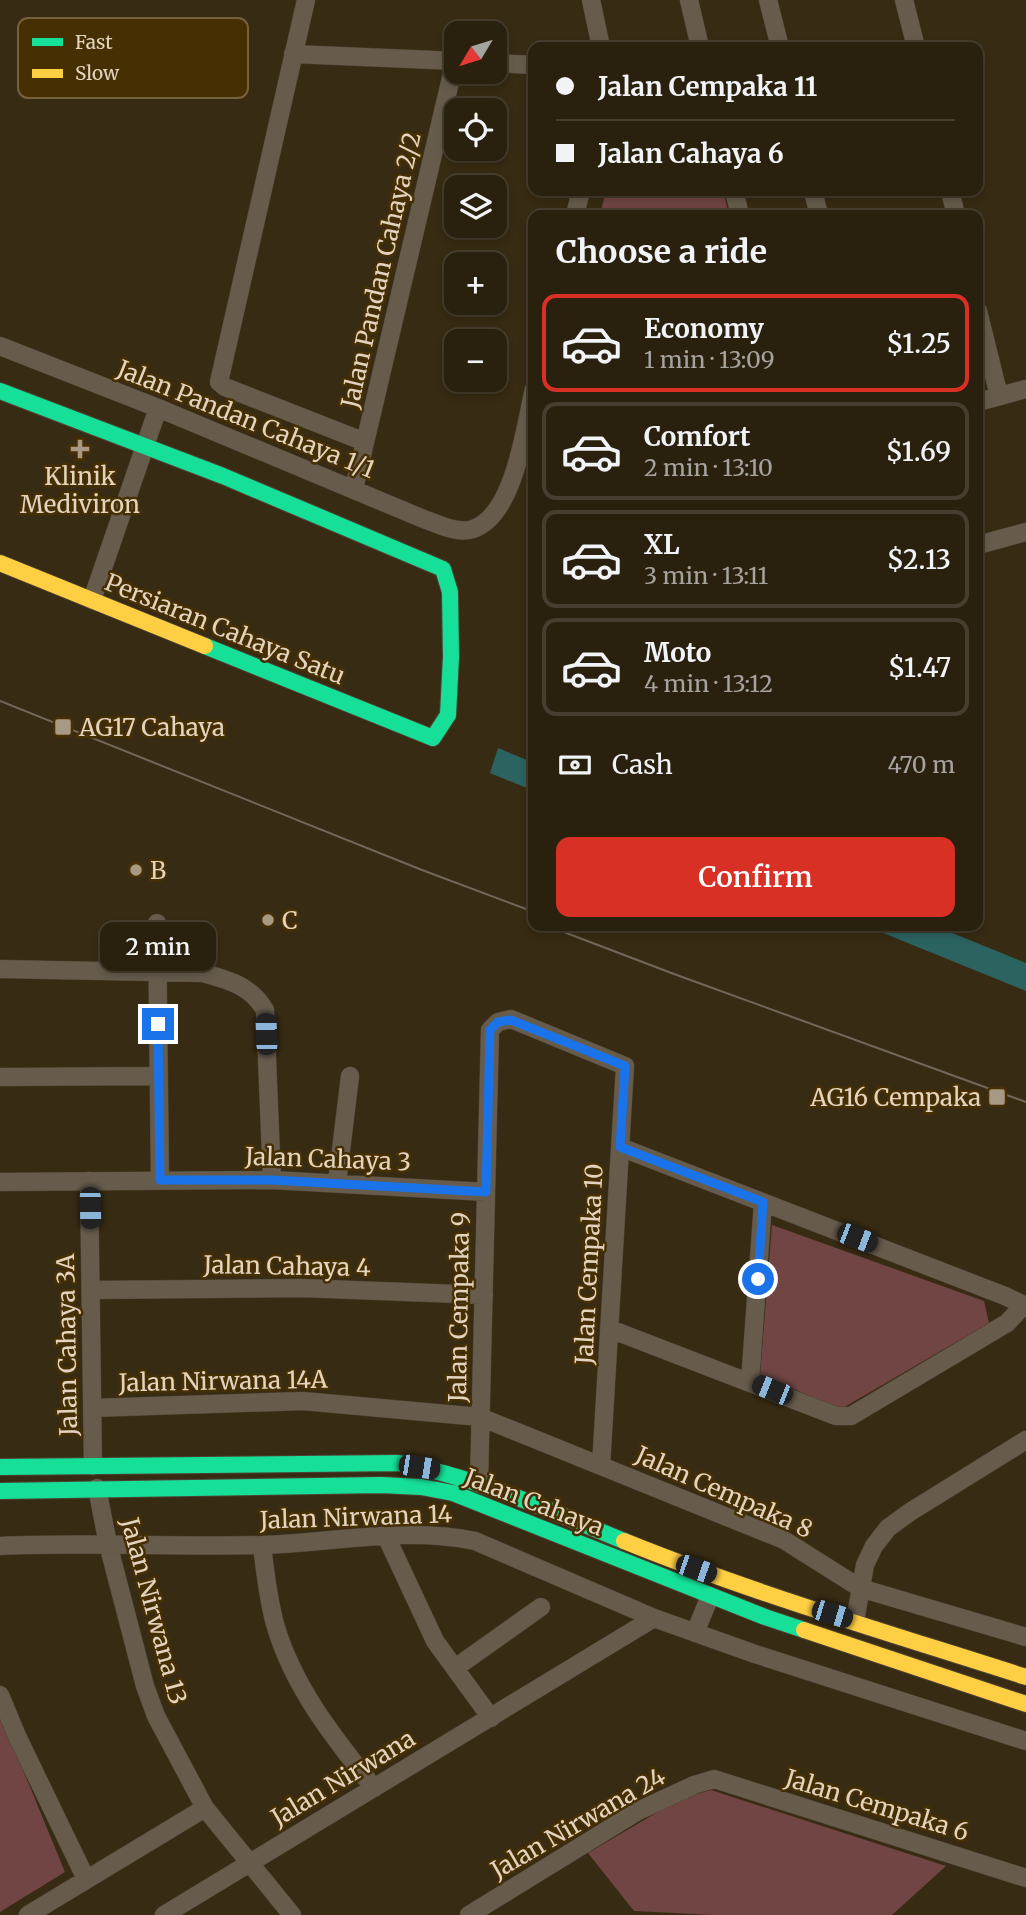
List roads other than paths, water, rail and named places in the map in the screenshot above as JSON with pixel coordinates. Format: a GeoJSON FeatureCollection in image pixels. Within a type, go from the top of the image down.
{"type":"FeatureCollection","features":[{"type":"Feature","properties":{"kind":"main road"},"geometry":{"type":"LineString","coordinates":[[0,391],[147,444]]}},
{"type":"Feature","properties":{"kind":"main road","name":"Persiaran Cahaya Satu"},"geometry":{"type":"LineString","coordinates":[[0,563],[433,738],[448,715],[450,592],[443,569],[147,444]]}},
{"type":"Feature","properties":{"kind":"main road","name":"Jalan Cahaya"},"geometry":{"type":"LineString","coordinates":[[0,1467],[398,1464],[439,1470],[479,1482],[673,1561],[1026,1677]]}},
{"type":"Feature","properties":{"kind":"main road","name":"Jalan Cahaya"},"geometry":{"type":"LineString","coordinates":[[0,1490],[381,1485],[421,1487],[453,1493],[765,1617],[1026,1704]]}},
{"type":"Feature","properties":{"kind":"street"},"geometry":{"type":"LineString","coordinates":[[306,0],[219,382],[282,411],[365,442]]}},
{"type":"Feature","properties":{"kind":"street"},"geometry":{"type":"LineString","coordinates":[[591,0],[600,42]]}},
{"type":"Feature","properties":{"kind":"street"},"geometry":{"type":"LineString","coordinates":[[689,0],[699,42]]}},
{"type":"Feature","properties":{"kind":"street"},"geometry":{"type":"LineString","coordinates":[[768,0],[779,42]]}},
{"type":"Feature","properties":{"kind":"street"},"geometry":{"type":"LineString","coordinates":[[904,0],[915,42]]}},
{"type":"Feature","properties":{"kind":"street"},"geometry":{"type":"LineString","coordinates":[[293,54],[444,60]]}},
{"type":"Feature","properties":{"kind":"street"},"geometry":{"type":"LineString","coordinates":[[508,64],[528,65]]}},
{"type":"Feature","properties":{"kind":"street","name":"Jalan Pandan Cahaya 2/2"},"geometry":{"type":"LineString","coordinates":[[354,489],[451,84]]}},
{"type":"Feature","properties":{"kind":"street"},"geometry":{"type":"LineString","coordinates":[[983,331],[999,396]]}},
{"type":"Feature","properties":{"kind":"street","name":"Jalan Pandan Cahaya 1/1"},"geometry":{"type":"LineString","coordinates":[[0,346],[158,408],[426,520],[457,530],[474,529],[504,503],[528,414]]}},
{"type":"Feature","properties":{"kind":"street"},"geometry":{"type":"LineString","coordinates":[[983,401],[1026,389]]}},
{"type":"Feature","properties":{"kind":"street"},"geometry":{"type":"LineString","coordinates":[[92,600],[158,408]]}},
{"type":"Feature","properties":{"kind":"street"},"geometry":{"type":"LineString","coordinates":[[983,544],[1026,532]]}},
{"type":"Feature","properties":{"kind":"street"},"geometry":{"type":"LineString","coordinates":[[157,923],[160,1180]]}},
{"type":"Feature","properties":{"kind":"street"},"geometry":{"type":"LineString","coordinates":[[0,969],[203,973],[229,979],[253,993],[265,1010],[272,1180]]}},
{"type":"Feature","properties":{"kind":"street","name":"Jalan Cempaka 9"},"geometry":{"type":"LineString","coordinates":[[479,1482],[490,1030],[498,1022],[511,1020],[625,1066]]}},
{"type":"Feature","properties":{"kind":"street","name":"Jalan Cempaka 10"},"geometry":{"type":"LineString","coordinates":[[601,1466],[625,1066]]}},
{"type":"Feature","properties":{"kind":"street"},"geometry":{"type":"LineString","coordinates":[[0,1077],[159,1076]]}},
{"type":"Feature","properties":{"kind":"street"},"geometry":{"type":"LineString","coordinates":[[337,1183],[350,1076]]}},
{"type":"Feature","properties":{"kind":"street"},"geometry":{"type":"LineString","coordinates":[[610,1329],[836,1416],[851,1416],[1007,1324],[1024,1305],[620,1147]]}},
{"type":"Feature","properties":{"kind":"street","name":"Jalan Cahaya 3"},"geometry":{"type":"LineString","coordinates":[[0,1182],[272,1180],[486,1192]]}},
{"type":"Feature","properties":{"kind":"street","name":"Jalan Cahaya 3A"},"geometry":{"type":"LineString","coordinates":[[89,1181],[93,1466]]}},
{"type":"Feature","properties":{"kind":"street"},"geometry":{"type":"LineString","coordinates":[[750,1382],[763,1202]]}},
{"type":"Feature","properties":{"kind":"street","name":"Jalan Cahaya 4"},"geometry":{"type":"LineString","coordinates":[[90,1290],[288,1288],[484,1295]]}},
{"type":"Feature","properties":{"kind":"street","name":"Jalan Nirwana 14A"},"geometry":{"type":"LineString","coordinates":[[92,1408],[303,1401],[480,1417]]}},
{"type":"Feature","properties":{"kind":"street","name":"Jalan Cempaka 8"},"geometry":{"type":"LineString","coordinates":[[480,1417],[784,1540],[860,1588],[1026,1637]]}},
{"type":"Feature","properties":{"kind":"street"},"geometry":{"type":"LineString","coordinates":[[855,1621],[865,1565],[874,1546],[888,1528],[1026,1440]]}},
{"type":"Feature","properties":{"kind":"street","name":"Jalan Nirwana 13"},"geometry":{"type":"LineString","coordinates":[[97,1488],[108,1544],[152,1706],[205,1808],[292,1915]]}},
{"type":"Feature","properties":{"kind":"street","name":"Jalan Nirwana 14"},"geometry":{"type":"LineString","coordinates":[[0,1546],[262,1545],[445,1534],[475,1541],[695,1633],[1026,1741]]}},
{"type":"Feature","properties":{"kind":"street"},"geometry":{"type":"LineString","coordinates":[[386,1536],[435,1641],[491,1718],[654,1618]]}},
{"type":"Feature","properties":{"kind":"street"},"geometry":{"type":"LineString","coordinates":[[262,1545],[267,1590],[289,1662],[331,1735],[374,1788]]}},
{"type":"Feature","properties":{"kind":"street"},"geometry":{"type":"LineString","coordinates":[[695,1633],[710,1596]]}},
{"type":"Feature","properties":{"kind":"street"},"geometry":{"type":"LineString","coordinates":[[455,1668],[541,1607]]}},
{"type":"Feature","properties":{"kind":"street"},"geometry":{"type":"LineString","coordinates":[[0,1695],[86,1879]]}},
{"type":"Feature","properties":{"kind":"street","name":"Jalan Nirwana"},"geometry":{"type":"LineString","coordinates":[[164,1915],[491,1718]]}},
{"type":"Feature","properties":{"kind":"street","name":"Jalan Cempaka 6"},"geometry":{"type":"LineString","coordinates":[[714,1779],[1026,1878]]}},
{"type":"Feature","properties":{"kind":"street","name":"Jalan Nirwana 24"},"geometry":{"type":"LineString","coordinates":[[469,1915],[638,1811],[694,1785],[714,1779]]}},
{"type":"Feature","properties":{"kind":"street"},"geometry":{"type":"LineString","coordinates":[[27,1915],[205,1808]]}},
{"type":"Feature","properties":{"kind":"water"},"geometry":{"type":"Polygon","coordinates":[[[498,748],[528,760],[528,789],[490,773],[498,748]]]}},
{"type":"Feature","properties":{"kind":"water"},"geometry":{"type":"Polygon","coordinates":[[[878,931],[947,931],[1026,963],[1026,991],[878,931]]]}},
{"type":"Feature","properties":{"kind":"tram line"},"geometry":{"type":"LineString","coordinates":[[0,701],[528,910]]}},
{"type":"Feature","properties":{"kind":"tram line"},"geometry":{"type":"LineString","coordinates":[[561,931],[1026,1102]]}},
{"type":"Feature","properties":{"kind":"place","name":"Klinik Mediviron"},"geometry":{"type":"Point","coordinates":[80,449]}},
{"type":"Feature","properties":{"kind":"place","name":"AG17 Cahaya"},"geometry":{"type":"Point","coordinates":[63,727]}},
{"type":"Feature","properties":{"kind":"place","name":"B"},"geometry":{"type":"Point","coordinates":[136,870]}},
{"type":"Feature","properties":{"kind":"place","name":"C"},"geometry":{"type":"Point","coordinates":[268,920]}},
{"type":"Feature","properties":{"kind":"place","name":"AG16 Cempaka"},"geometry":{"type":"Point","coordinates":[997,1097]}}]}
